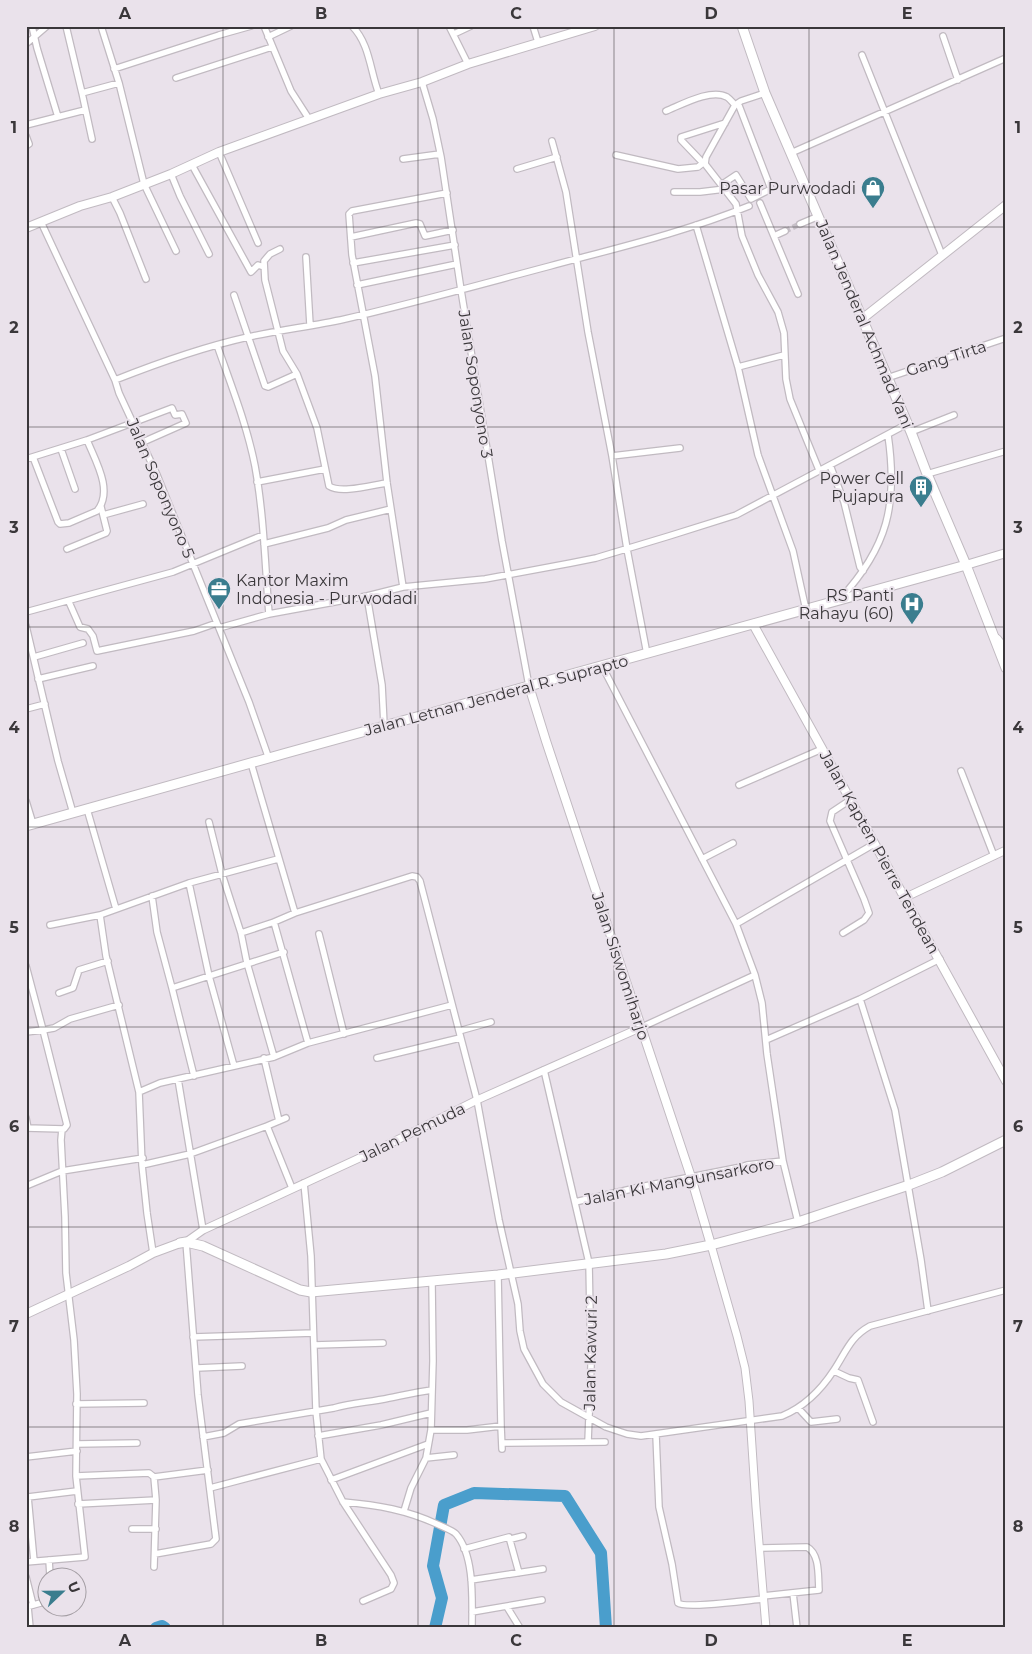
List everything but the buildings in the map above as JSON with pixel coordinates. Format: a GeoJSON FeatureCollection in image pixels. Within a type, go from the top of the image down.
{"type":"FeatureCollection","features":[{"type":"Feature","properties":{"kind":"main road","name":"Jalan Jenderal Achmad Yani"},"geometry":{"type":"LineString","coordinates":[[742,26],[766,93],[886,378],[909,428],[966,565],[1006,668]]}},
{"type":"Feature","properties":{"kind":"main road"},"geometry":{"type":"LineString","coordinates":[[26,228],[80,206],[112,197],[172,174],[219,152],[379,94],[422,82],[468,64],[589,27]]}},
{"type":"Feature","properties":{"kind":"main road"},"geometry":{"type":"LineString","coordinates":[[862,319],[1006,205]]}},
{"type":"Feature","properties":{"kind":"main road"},"geometry":{"type":"LineString","coordinates":[[966,565],[1006,553]]}},
{"type":"Feature","properties":{"kind":"main road","name":"Jalan Letnan Jenderal R. Suprapto"},"geometry":{"type":"LineString","coordinates":[[30,825],[270,759],[384,725],[966,565]]}},
{"type":"Feature","properties":{"kind":"main road","name":"Jalan Kapten Pierre Tendean"},"geometry":{"type":"LineString","coordinates":[[753,624],[1006,1081]]}},
{"type":"Feature","properties":{"kind":"main road"},"geometry":{"type":"LineString","coordinates":[[990,629],[1006,651]]}},
{"type":"Feature","properties":{"kind":"main road","name":"Jalan Siswomiharjo"},"geometry":{"type":"LineString","coordinates":[[530,686],[691,1177],[711,1245]]}},
{"type":"Feature","properties":{"kind":"main road"},"geometry":{"type":"LineString","coordinates":[[26,1314],[153,1253],[183,1243],[216,1251],[300,1290],[312,1292],[498,1275],[666,1254],[711,1245],[798,1222],[942,1172],[1006,1140]]}},
{"type":"Feature","properties":{"kind":"street"},"geometry":{"type":"LineString","coordinates":[[32,26],[58,117]]}},
{"type":"Feature","properties":{"kind":"street"},"geometry":{"type":"LineString","coordinates":[[26,44],[47,26]]}},
{"type":"Feature","properties":{"kind":"street"},"geometry":{"type":"LineString","coordinates":[[66,26],[92,139]]}},
{"type":"Feature","properties":{"kind":"street"},"geometry":{"type":"LineString","coordinates":[[101,26],[119,82],[144,184],[176,252]]}},
{"type":"Feature","properties":{"kind":"street"},"geometry":{"type":"LineString","coordinates":[[114,69],[251,26]]}},
{"type":"Feature","properties":{"kind":"street"},"geometry":{"type":"LineString","coordinates":[[264,26],[291,91],[309,119]]}},
{"type":"Feature","properties":{"kind":"street"},"geometry":{"type":"LineString","coordinates":[[268,37],[291,26]]}},
{"type":"Feature","properties":{"kind":"street"},"geometry":{"type":"LineString","coordinates":[[449,26],[468,64]]}},
{"type":"Feature","properties":{"kind":"street"},"geometry":{"type":"LineString","coordinates":[[454,34],[471,26]]}},
{"type":"Feature","properties":{"kind":"street"},"geometry":{"type":"LineString","coordinates":[[533,26],[538,42]]}},
{"type":"Feature","properties":{"kind":"street"},"geometry":{"type":"LineString","coordinates":[[356,27],[365,46],[379,94]]}},
{"type":"Feature","properties":{"kind":"street"},"geometry":{"type":"LineString","coordinates":[[943,36],[958,80]]}},
{"type":"Feature","properties":{"kind":"street"},"geometry":{"type":"LineString","coordinates":[[176,78],[272,47]]}},
{"type":"Feature","properties":{"kind":"street"},"geometry":{"type":"LineString","coordinates":[[862,55],[942,255]]}},
{"type":"Feature","properties":{"kind":"street"},"geometry":{"type":"LineString","coordinates":[[791,152],[1006,58]]}},
{"type":"Feature","properties":{"kind":"street"},"geometry":{"type":"LineString","coordinates":[[82,93],[119,82]]}},
{"type":"Feature","properties":{"kind":"street","name":"Jalan Soponyono 3"},"geometry":{"type":"LineString","coordinates":[[422,82],[433,119],[447,193],[461,290],[509,575],[530,686]]}},
{"type":"Feature","properties":{"kind":"street"},"geometry":{"type":"LineString","coordinates":[[616,154],[678,169],[695,167],[704,163],[737,104],[766,93]]}},
{"type":"Feature","properties":{"kind":"street"},"geometry":{"type":"LineString","coordinates":[[666,111],[695,98],[711,95],[725,96],[737,104],[771,189],[751,199],[736,174],[723,187],[700,192],[674,192]]}},
{"type":"Feature","properties":{"kind":"street"},"geometry":{"type":"LineString","coordinates":[[26,126],[85,110]]}},
{"type":"Feature","properties":{"kind":"street"},"geometry":{"type":"LineString","coordinates":[[725,123],[681,137],[736,204],[742,236],[758,275],[778,312],[784,333],[784,355],[790,399],[819,470]]}},
{"type":"Feature","properties":{"kind":"street"},"geometry":{"type":"LineString","coordinates":[[26,136],[29,144],[26,146]]}},
{"type":"Feature","properties":{"kind":"street"},"geometry":{"type":"LineString","coordinates":[[552,141],[566,192],[588,332],[647,654]]}},
{"type":"Feature","properties":{"kind":"street"},"geometry":{"type":"LineString","coordinates":[[219,152],[258,242]]}},
{"type":"Feature","properties":{"kind":"street"},"geometry":{"type":"LineString","coordinates":[[403,160],[440,154]]}},
{"type":"Feature","properties":{"kind":"street"},"geometry":{"type":"LineString","coordinates":[[517,169],[557,157]]}},
{"type":"Feature","properties":{"kind":"street"},"geometry":{"type":"LineString","coordinates":[[192,165],[250,270],[258,265],[264,267]]}},
{"type":"Feature","properties":{"kind":"street"},"geometry":{"type":"LineString","coordinates":[[172,174],[180,196],[209,254]]}},
{"type":"Feature","properties":{"kind":"street"},"geometry":{"type":"LineString","coordinates":[[403,587],[387,483],[375,376],[353,263],[349,214],[351,211],[447,193]]}},
{"type":"Feature","properties":{"kind":"street"},"geometry":{"type":"LineString","coordinates":[[112,197],[120,212],[146,279]]}},
{"type":"Feature","properties":{"kind":"street"},"geometry":{"type":"LineString","coordinates":[[760,203],[798,294]]}},
{"type":"Feature","properties":{"kind":"street"},"geometry":{"type":"LineString","coordinates":[[116,380],[150,366],[217,345],[418,302],[696,225],[749,206]]}},
{"type":"Feature","properties":{"kind":"street"},"geometry":{"type":"LineString","coordinates":[[800,224],[818,216]]}},
{"type":"Feature","properties":{"kind":"street","name":"Jalan Soponyono 5"},"geometry":{"type":"LineString","coordinates":[[41,222],[116,380],[143,442],[194,564],[270,759]]}},
{"type":"Feature","properties":{"kind":"street"},"geometry":{"type":"LineString","coordinates":[[351,237],[416,223],[420,224],[425,236],[453,230]]}},
{"type":"Feature","properties":{"kind":"street"},"geometry":{"type":"LineString","coordinates":[[696,225],[738,367],[758,455],[793,551],[806,610]]}},
{"type":"Feature","properties":{"kind":"street"},"geometry":{"type":"LineString","coordinates":[[774,236],[785,231]]}},
{"type":"Feature","properties":{"kind":"street"},"geometry":{"type":"LineString","coordinates":[[353,263],[455,245]]}},
{"type":"Feature","properties":{"kind":"street"},"geometry":{"type":"LineString","coordinates":[[280,249],[266,258],[264,267],[265,280],[283,352],[297,374],[317,428],[329,486],[341,490],[387,483]]}},
{"type":"Feature","properties":{"kind":"street"},"geometry":{"type":"LineString","coordinates":[[306,257],[310,326]]}},
{"type":"Feature","properties":{"kind":"street"},"geometry":{"type":"LineString","coordinates":[[357,285],[457,264]]}},
{"type":"Feature","properties":{"kind":"street"},"geometry":{"type":"LineString","coordinates":[[234,295],[266,387],[297,374]]}},
{"type":"Feature","properties":{"kind":"street","name":"Gang Tirta"},"geometry":{"type":"LineString","coordinates":[[886,378],[1006,338]]}},
{"type":"Feature","properties":{"kind":"street"},"geometry":{"type":"LineString","coordinates":[[217,345],[244,423],[257,482],[269,614]]}},
{"type":"Feature","properties":{"kind":"street"},"geometry":{"type":"LineString","coordinates":[[738,367],[784,355]]}},
{"type":"Feature","properties":{"kind":"street"},"geometry":{"type":"LineString","coordinates":[[101,507],[93,513],[69,523],[60,524],[30,458],[87,440],[172,408],[175,415],[182,414],[186,423],[143,442]]}},
{"type":"Feature","properties":{"kind":"street"},"geometry":{"type":"LineString","coordinates":[[69,602],[80,627],[88,629],[93,636],[97,651],[403,587],[485,579],[596,558],[736,515],[888,435],[954,415]]}},
{"type":"Feature","properties":{"kind":"street"},"geometry":{"type":"LineString","coordinates":[[838,600],[863,571],[885,527],[892,475],[888,435]]}},
{"type":"Feature","properties":{"kind":"street"},"geometry":{"type":"LineString","coordinates":[[67,549],[106,533],[107,530],[101,507],[104,492],[102,478],[87,440]]}},
{"type":"Feature","properties":{"kind":"street"},"geometry":{"type":"LineString","coordinates":[[612,456],[680,448]]}},
{"type":"Feature","properties":{"kind":"street"},"geometry":{"type":"LineString","coordinates":[[61,449],[75,490]]}},
{"type":"Feature","properties":{"kind":"street"},"geometry":{"type":"LineString","coordinates":[[927,474],[1006,451]]}},
{"type":"Feature","properties":{"kind":"street"},"geometry":{"type":"LineString","coordinates":[[830,465],[844,502],[860,567],[863,571]]}},
{"type":"Feature","properties":{"kind":"street"},"geometry":{"type":"LineString","coordinates":[[257,482],[325,469]]}},
{"type":"Feature","properties":{"kind":"street"},"geometry":{"type":"LineString","coordinates":[[103,515],[143,504]]}},
{"type":"Feature","properties":{"kind":"street"},"geometry":{"type":"LineString","coordinates":[[264,544],[328,528],[346,520],[391,509]]}},
{"type":"Feature","properties":{"kind":"street"},"geometry":{"type":"LineString","coordinates":[[26,612],[69,602],[173,572],[263,535]]}},
{"type":"Feature","properties":{"kind":"street"},"geometry":{"type":"LineString","coordinates":[[367,596],[383,690],[384,725]]}},
{"type":"Feature","properties":{"kind":"street"},"geometry":{"type":"LineString","coordinates":[[26,626],[58,760],[73,813]]}},
{"type":"Feature","properties":{"kind":"street"},"geometry":{"type":"LineString","coordinates":[[34,657],[82,643]]}},
{"type":"Feature","properties":{"kind":"street"},"geometry":{"type":"LineString","coordinates":[[38,679],[93,666]]}},
{"type":"Feature","properties":{"kind":"street"},"geometry":{"type":"LineString","coordinates":[[602,666],[736,924],[755,975],[762,1002],[783,1161],[798,1222]]}},
{"type":"Feature","properties":{"kind":"street"},"geometry":{"type":"LineString","coordinates":[[26,709],[45,704]]}},
{"type":"Feature","properties":{"kind":"street"},"geometry":{"type":"LineString","coordinates":[[739,785],[822,749]]}},
{"type":"Feature","properties":{"kind":"street"},"geometry":{"type":"LineString","coordinates":[[251,763],[295,913]]}},
{"type":"Feature","properties":{"kind":"street"},"geometry":{"type":"LineString","coordinates":[[961,771],[994,856]]}},
{"type":"Feature","properties":{"kind":"street"},"geometry":{"type":"LineString","coordinates":[[843,932],[864,920],[869,913],[830,821],[832,812],[850,800]]}},
{"type":"Feature","properties":{"kind":"street"},"geometry":{"type":"LineString","coordinates":[[26,801],[30,825]]}},
{"type":"Feature","properties":{"kind":"street"},"geometry":{"type":"LineString","coordinates":[[87,809],[116,909]]}},
{"type":"Feature","properties":{"kind":"street"},"geometry":{"type":"LineString","coordinates":[[209,822],[274,1057]]}},
{"type":"Feature","properties":{"kind":"street"},"geometry":{"type":"LineString","coordinates":[[702,860],[733,843]]}},
{"type":"Feature","properties":{"kind":"street"},"geometry":{"type":"LineString","coordinates":[[736,924],[874,844]]}},
{"type":"Feature","properties":{"kind":"street"},"geometry":{"type":"LineString","coordinates":[[904,898],[1006,850]]}},
{"type":"Feature","properties":{"kind":"street"},"geometry":{"type":"LineString","coordinates":[[50,925],[100,916],[189,883],[278,859]]}},
{"type":"Feature","properties":{"kind":"street"},"geometry":{"type":"LineString","coordinates":[[241,933],[295,913],[412,876],[417,877],[420,881],[477,1100],[499,1220],[518,1304],[521,1339],[537,1374],[547,1389],[561,1402],[606,1427],[627,1434],[641,1436],[782,1416],[798,1408],[813,1395],[834,1371],[855,1336],[870,1326],[1006,1290]]}},
{"type":"Feature","properties":{"kind":"street"},"geometry":{"type":"LineString","coordinates":[[189,883],[209,976],[234,1066]]}},
{"type":"Feature","properties":{"kind":"street"},"geometry":{"type":"LineString","coordinates":[[152,896],[157,932],[194,1076]]}},
{"type":"Feature","properties":{"kind":"street"},"geometry":{"type":"LineString","coordinates":[[100,916],[102,935],[139,1092],[142,1165],[153,1253]]}},
{"type":"Feature","properties":{"kind":"street"},"geometry":{"type":"LineString","coordinates":[[274,922],[284,952],[308,1043]]}},
{"type":"Feature","properties":{"kind":"street"},"geometry":{"type":"LineString","coordinates":[[319,934],[344,1034]]}},
{"type":"Feature","properties":{"kind":"street"},"geometry":{"type":"LineString","coordinates":[[172,988],[284,952]]}},
{"type":"Feature","properties":{"kind":"street"},"geometry":{"type":"LineString","coordinates":[[766,1040],[860,999],[940,959]]}},
{"type":"Feature","properties":{"kind":"street"},"geometry":{"type":"LineString","coordinates":[[59,993],[73,988],[79,970],[108,961]]}},
{"type":"Feature","properties":{"kind":"street"},"geometry":{"type":"LineString","coordinates":[[26,966],[67,1125],[62,1129],[27,1128],[26,1118]]}},
{"type":"Feature","properties":{"kind":"street"},"geometry":{"type":"LineString","coordinates":[[642,1028],[755,975]]}},
{"type":"Feature","properties":{"kind":"street"},"geometry":{"type":"LineString","coordinates":[[860,999],[895,1110],[928,1311]]}},
{"type":"Feature","properties":{"kind":"street"},"geometry":{"type":"LineString","coordinates":[[139,1092],[160,1083],[274,1057],[308,1043],[452,1004]]}},
{"type":"Feature","properties":{"kind":"street"},"geometry":{"type":"LineString","coordinates":[[26,1032],[54,1028],[70,1019],[119,1006]]}},
{"type":"Feature","properties":{"kind":"street"},"geometry":{"type":"LineString","coordinates":[[378,1058],[460,1034],[491,1022]]}},
{"type":"Feature","properties":{"kind":"street","name":"Jalan Pemuda"},"geometry":{"type":"LineString","coordinates":[[183,1243],[203,1230],[378,1149],[477,1100],[642,1028]]}},
{"type":"Feature","properties":{"kind":"street"},"geometry":{"type":"LineString","coordinates":[[264,1058],[280,1121]]}},
{"type":"Feature","properties":{"kind":"street","name":"Jalan Kawuri 2"},"geometry":{"type":"LineString","coordinates":[[544,1070],[589,1263],[591,1366],[588,1442]]}},
{"type":"Feature","properties":{"kind":"street"},"geometry":{"type":"LineString","coordinates":[[178,1079],[203,1230]]}},
{"type":"Feature","properties":{"kind":"street"},"geometry":{"type":"LineString","coordinates":[[142,1165],[190,1154],[286,1118]]}},
{"type":"Feature","properties":{"kind":"street"},"geometry":{"type":"LineString","coordinates":[[267,1126],[292,1188]]}},
{"type":"Feature","properties":{"kind":"street"},"geometry":{"type":"LineString","coordinates":[[26,1562],[85,1557],[76,1476],[74,1340],[66,1273],[62,1129]]}},
{"type":"Feature","properties":{"kind":"street"},"geometry":{"type":"LineString","coordinates":[[26,1186],[62,1171],[142,1158]]}},
{"type":"Feature","properties":{"kind":"street","name":"Jalan Ki Mangunsarkoro"},"geometry":{"type":"LineString","coordinates":[[575,1202],[747,1165],[783,1161]]}},
{"type":"Feature","properties":{"kind":"street"},"geometry":{"type":"LineString","coordinates":[[304,1183],[312,1292],[316,1411],[321,1458],[342,1502],[393,1580],[391,1589],[363,1601]]}},
{"type":"Feature","properties":{"kind":"street"},"geometry":{"type":"LineString","coordinates":[[155,1554],[211,1544],[215,1541],[183,1243]]}},
{"type":"Feature","properties":{"kind":"street"},"geometry":{"type":"LineString","coordinates":[[711,1245],[745,1368],[766,1628]]}},
{"type":"Feature","properties":{"kind":"street"},"geometry":{"type":"LineString","coordinates":[[498,1275],[502,1446],[605,1442]]}},
{"type":"Feature","properties":{"kind":"street"},"geometry":{"type":"LineString","coordinates":[[404,1511],[411,1488],[426,1458],[431,1430],[432,1282]]}},
{"type":"Feature","properties":{"kind":"street"},"geometry":{"type":"LineString","coordinates":[[193,1337],[313,1333]]}},
{"type":"Feature","properties":{"kind":"street"},"geometry":{"type":"LineString","coordinates":[[314,1344],[382,1343]]}},
{"type":"Feature","properties":{"kind":"street"},"geometry":{"type":"LineString","coordinates":[[196,1368],[242,1366]]}},
{"type":"Feature","properties":{"kind":"street"},"geometry":{"type":"LineString","coordinates":[[834,1371],[858,1380],[873,1422]]}},
{"type":"Feature","properties":{"kind":"street"},"geometry":{"type":"LineString","coordinates":[[203,1437],[224,1433],[239,1424],[432,1390]]}},
{"type":"Feature","properties":{"kind":"street"},"geometry":{"type":"LineString","coordinates":[[76,1404],[144,1403]]}},
{"type":"Feature","properties":{"kind":"street"},"geometry":{"type":"LineString","coordinates":[[798,1408],[809,1421],[814,1423],[837,1420]]}},
{"type":"Feature","properties":{"kind":"street"},"geometry":{"type":"LineString","coordinates":[[318,1436],[381,1425],[431,1413]]}},
{"type":"Feature","properties":{"kind":"street"},"geometry":{"type":"LineString","coordinates":[[431,1430],[480,1429],[501,1426]]}},
{"type":"Feature","properties":{"kind":"street"},"geometry":{"type":"LineString","coordinates":[[656,1435],[659,1507],[672,1564],[678,1603],[682,1605],[702,1605],[819,1590],[815,1556],[807,1546],[759,1548]]}},
{"type":"Feature","properties":{"kind":"street"},"geometry":{"type":"LineString","coordinates":[[26,1457],[77,1448],[137,1443]]}},
{"type":"Feature","properties":{"kind":"street"},"geometry":{"type":"LineString","coordinates":[[332,1480],[428,1444]]}},
{"type":"Feature","properties":{"kind":"street"},"geometry":{"type":"LineString","coordinates":[[426,1458],[454,1456]]}},
{"type":"Feature","properties":{"kind":"street"},"geometry":{"type":"LineString","coordinates":[[210,1488],[321,1458]]}},
{"type":"Feature","properties":{"kind":"street"},"geometry":{"type":"LineString","coordinates":[[76,1476],[149,1474],[154,1477],[208,1470]]}},
{"type":"Feature","properties":{"kind":"street"},"geometry":{"type":"LineString","coordinates":[[154,1477],[156,1500],[154,1567]]}},
{"type":"Feature","properties":{"kind":"street"},"geometry":{"type":"LineString","coordinates":[[34,1561],[28,1497],[77,1491]]}},
{"type":"Feature","properties":{"kind":"street"},"geometry":{"type":"LineString","coordinates":[[78,1504],[156,1500]]}},
{"type":"Feature","properties":{"kind":"street"},"geometry":{"type":"LineString","coordinates":[[342,1502],[386,1507],[419,1515],[453,1532],[464,1549],[471,1580],[472,1628]]}},
{"type":"Feature","properties":{"kind":"street"},"geometry":{"type":"LineString","coordinates":[[132,1529],[156,1529]]}},
{"type":"Feature","properties":{"kind":"street"},"geometry":{"type":"LineString","coordinates":[[464,1549],[508,1536],[511,1539],[523,1536]]}},
{"type":"Feature","properties":{"kind":"street"},"geometry":{"type":"LineString","coordinates":[[511,1539],[519,1573]]}},
{"type":"Feature","properties":{"kind":"street"},"geometry":{"type":"LineString","coordinates":[[49,1560],[49,1566]]}},
{"type":"Feature","properties":{"kind":"street"},"geometry":{"type":"LineString","coordinates":[[471,1580],[543,1570]]}},
{"type":"Feature","properties":{"kind":"street"},"geometry":{"type":"LineString","coordinates":[[26,1577],[30,1628]]}},
{"type":"Feature","properties":{"kind":"street"},"geometry":{"type":"LineString","coordinates":[[793,1592],[797,1628]]}},
{"type":"Feature","properties":{"kind":"street"},"geometry":{"type":"LineString","coordinates":[[472,1612],[542,1600]]}},
{"type":"Feature","properties":{"kind":"street"},"geometry":{"type":"LineString","coordinates":[[507,1606],[520,1628]]}},
{"type":"Feature","properties":{"kind":"waterway"},"geometry":{"type":"LineString","coordinates":[[435,1628],[442,1598],[433,1566],[444,1505],[474,1493],[565,1496],[601,1553],[606,1628]]}},
{"type":"Feature","properties":{"kind":"waterway"},"geometry":{"type":"LineString","coordinates":[[156,1628],[162,1626],[165,1628]]}},
{"type":"Feature","properties":{"kind":"tunnel"},"geometry":{"type":"LineString","coordinates":[[785,231],[800,224]]}},
{"type":"Feature","properties":{"kind":"place","name":"Pasar Purwodadi"},"geometry":{"type":"Point","coordinates":[873,209]}},
{"type":"Feature","properties":{"kind":"place","name":"Power Cell Pujapura"},"geometry":{"type":"Point","coordinates":[921,508]}},
{"type":"Feature","properties":{"kind":"place","name":"Kantor Maxim Indonesia - Purwodadi"},"geometry":{"type":"Point","coordinates":[219,610]}},
{"type":"Feature","properties":{"kind":"place","name":"RS Panti Rahayu (60)"},"geometry":{"type":"Point","coordinates":[912,625]}}]}
